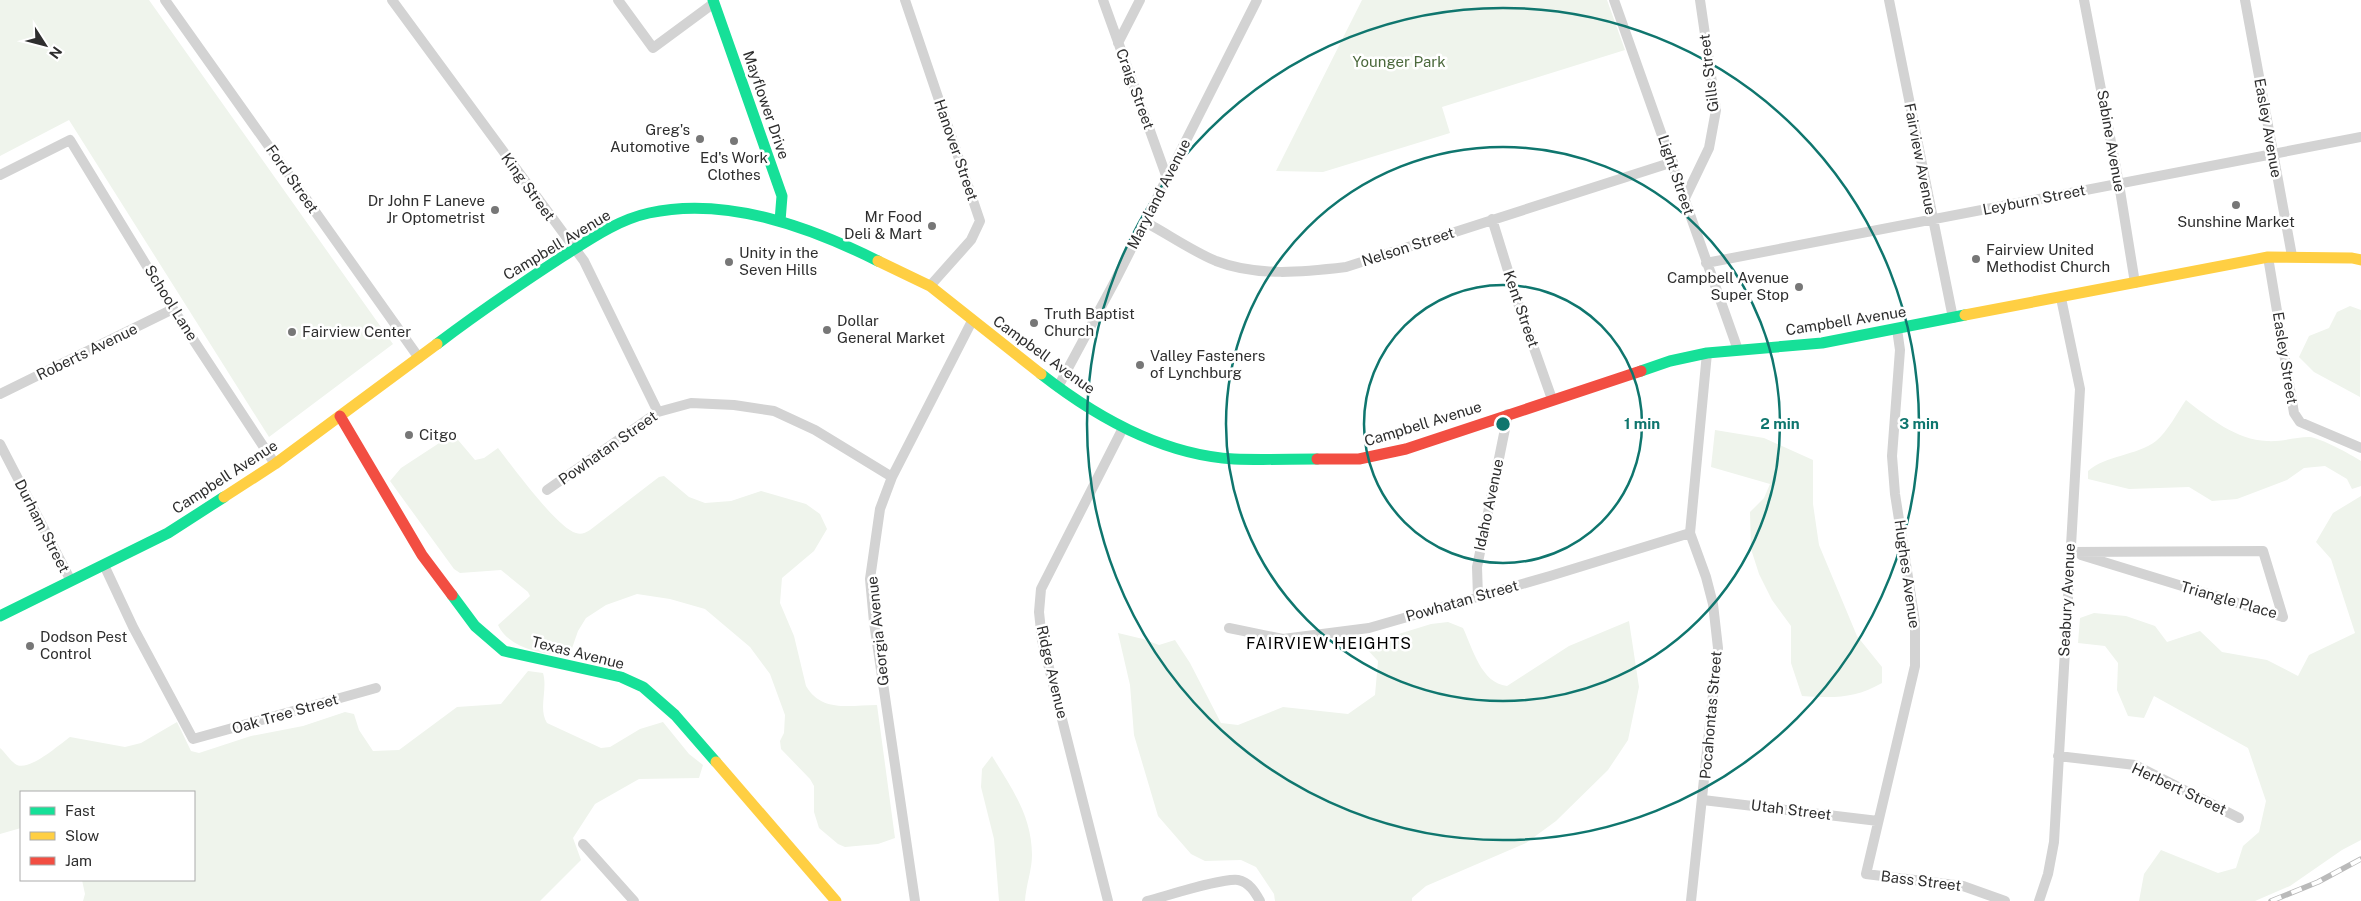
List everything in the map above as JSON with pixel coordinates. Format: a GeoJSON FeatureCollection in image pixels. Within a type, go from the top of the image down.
{"type":"FeatureCollection","features":[{"type":"Feature","properties":{"kind":"main road","name":"Mayflower Drive"},"geometry":{"type":"LineString","coordinates":[[714,1],[782,196],[780,221]]}},
{"type":"Feature","properties":{"kind":"main road","name":"Campbell Avenue"},"geometry":{"type":"LineString","coordinates":[[0,616],[168,532],[275,464],[503,295],[574,249],[606,229],[626,220],[665,210],[716,209],[780,221],[848,246],[930,286],[1058,387],[1123,428],[1179,450],[1232,459],[1360,459],[1406,449],[1670,361],[1707,353],[1822,343],[2268,257],[2292,256],[2361,260]]}},
{"type":"Feature","properties":{"kind":"main road","name":"Texas Avenue"},"geometry":{"type":"LineString","coordinates":[[340,416],[422,555],[475,626],[504,651],[621,677],[643,687],[675,715],[836,901]]}},
{"type":"Feature","properties":{"kind":"street","name":"Ford Street"},"geometry":{"type":"LineString","coordinates":[[165,0],[419,358]]}},
{"type":"Feature","properties":{"kind":"street","name":"King Street"},"geometry":{"type":"LineString","coordinates":[[392,0],[584,261],[658,412]]}},
{"type":"Feature","properties":{"kind":"street"},"geometry":{"type":"LineString","coordinates":[[618,0],[653,48],[714,1]]}},
{"type":"Feature","properties":{"kind":"street","name":"Hanover Street"},"geometry":{"type":"LineString","coordinates":[[906,0],[980,221],[971,240],[930,286]]}},
{"type":"Feature","properties":{"kind":"street","name":"Craig Street"},"geometry":{"type":"LineString","coordinates":[[1103,0],[1167,178]]}},
{"type":"Feature","properties":{"kind":"street"},"geometry":{"type":"LineString","coordinates":[[1118,43],[1140,0]]}},
{"type":"Feature","properties":{"kind":"street","name":"Maryland Avenue"},"geometry":{"type":"LineString","coordinates":[[1058,387],[1145,222],[1257,0]]}},
{"type":"Feature","properties":{"kind":"street","name":"Light Street"},"geometry":{"type":"LineString","coordinates":[[1614,0],[1673,162],[1684,200],[1738,350]]}},
{"type":"Feature","properties":{"kind":"street","name":"Gills Street"},"geometry":{"type":"LineString","coordinates":[[1684,200],[1709,148],[1716,110],[1700,0]]}},
{"type":"Feature","properties":{"kind":"street","name":"Fairview Avenue"},"geometry":{"type":"LineString","coordinates":[[1889,0],[1952,318]]}},
{"type":"Feature","properties":{"kind":"street","name":"Sabine Avenue"},"geometry":{"type":"LineString","coordinates":[[2084,0],[2119,184],[2135,283]]}},
{"type":"Feature","properties":{"kind":"street","name":"Easley Avenue"},"geometry":{"type":"LineString","coordinates":[[2245,0],[2292,256]]}},
{"type":"Feature","properties":{"kind":"street","name":"Leyburn Street"},"geometry":{"type":"LineString","coordinates":[[1706,263],[2361,137]]}},
{"type":"Feature","properties":{"kind":"street","name":"School Lane"},"geometry":{"type":"LineString","coordinates":[[0,175],[70,140],[173,309],[275,464]]}},
{"type":"Feature","properties":{"kind":"street","name":"Nelson Street"},"geometry":{"type":"LineString","coordinates":[[1145,222],[1216,260],[1248,270],[1304,272],[1346,267],[1673,162]]}},
{"type":"Feature","properties":{"kind":"street","name":"Kent Street"},"geometry":{"type":"LineString","coordinates":[[1492,219],[1552,399]]}},
{"type":"Feature","properties":{"kind":"street","name":"Easley Street"},"geometry":{"type":"LineString","coordinates":[[2268,257],[2294,413],[2300,422],[2361,448]]}},
{"type":"Feature","properties":{"kind":"street","name":"Seabury Avenue"},"geometry":{"type":"LineString","coordinates":[[2039,901],[2048,874],[2054,842],[2080,390],[2061,298]]}},
{"type":"Feature","properties":{"kind":"street","name":"Roberts Avenue"},"geometry":{"type":"LineString","coordinates":[[0,394],[173,309]]}},
{"type":"Feature","properties":{"kind":"street","name":"Georgia Avenue"},"geometry":{"type":"LineString","coordinates":[[915,901],[874,622],[870,579],[880,509],[892,477],[972,321]]}},
{"type":"Feature","properties":{"kind":"street","name":"Hughes Avenue"},"geometry":{"type":"LineString","coordinates":[[1866,874],[1915,666],[1915,622],[1895,494],[1892,456],[1900,350],[1897,328]]}},
{"type":"Feature","properties":{"kind":"street","name":"Pocahontas Street"},"geometry":{"type":"LineString","coordinates":[[1691,901],[1718,648],[1711,595],[1690,533],[1707,353]]}},
{"type":"Feature","properties":{"kind":"street","name":"Powhatan Street"},"geometry":{"type":"LineString","coordinates":[[547,490],[658,412],[691,403],[734,405],[774,411],[815,430],[892,477]]}},
{"type":"Feature","properties":{"kind":"street","name":"Idaho Avenue"},"geometry":{"type":"LineString","coordinates":[[1478,597],[1477,567],[1508,414]]}},
{"type":"Feature","properties":{"kind":"street","name":"Ridge Avenue"},"geometry":{"type":"LineString","coordinates":[[1108,901],[1042,640],[1039,612],[1041,589],[1123,428]]}},
{"type":"Feature","properties":{"kind":"street","name":"Durham Street"},"geometry":{"type":"LineString","coordinates":[[0,444],[71,581]]}},
{"type":"Feature","properties":{"kind":"street","name":"Powhatan Street"},"geometry":{"type":"LineString","coordinates":[[1229,628],[1283,639],[1370,628],[1690,533]]}},
{"type":"Feature","properties":{"kind":"street","name":"Triangle Place"},"geometry":{"type":"LineString","coordinates":[[2070,552],[2263,552],[2283,617],[2090,558],[2070,552]]}},
{"type":"Feature","properties":{"kind":"street","name":"Oak Tree Street"},"geometry":{"type":"LineString","coordinates":[[104,565],[133,627],[193,739],[376,688]]}},
{"type":"Feature","properties":{"kind":"street","name":"Herbert Street"},"geometry":{"type":"LineString","coordinates":[[2058,756],[2135,765],[2239,818]]}},
{"type":"Feature","properties":{"kind":"street","name":"Utah Street"},"geometry":{"type":"LineString","coordinates":[[1703,800],[1878,821]]}},
{"type":"Feature","properties":{"kind":"street"},"geometry":{"type":"LineString","coordinates":[[583,844],[634,901]]}},
{"type":"Feature","properties":{"kind":"street","name":"Bass Street"},"geometry":{"type":"LineString","coordinates":[[1866,874],[1964,886],[2005,901]]}},
{"type":"Feature","properties":{"kind":"street"},"geometry":{"type":"LineString","coordinates":[[1147,901],[1226,881],[1240,880],[1252,887],[1260,901]]}},
{"type":"Feature","properties":{"kind":"green space"},"geometry":{"type":"Polygon","coordinates":[[[0,0],[149,0],[393,344],[269,437],[69,120],[0,156],[0,0]]]}},
{"type":"Feature","properties":{"kind":"green space","name":"Younger Park"},"geometry":{"type":"Polygon","coordinates":[[[1362,0],[1607,0],[1625,50],[1442,107],[1450,133],[1323,172],[1276,171],[1362,0]]]}},
{"type":"Feature","properties":{"kind":"green space"},"geometry":{"type":"Polygon","coordinates":[[[2350,306],[2361,310],[2360,397],[2314,372],[2299,357],[2309,336],[2329,328],[2337,312],[2350,306]]]}},
{"type":"Feature","properties":{"kind":"green space"},"geometry":{"type":"Polygon","coordinates":[[[2186,400],[2214,421],[2245,437],[2272,441],[2309,437],[2321,440],[2361,461],[2361,486],[2352,489],[2347,479],[2325,466],[2304,468],[2287,480],[2237,499],[2212,501],[2189,487],[2129,489],[2088,479],[2088,471],[2095,466],[2112,458],[2139,450],[2156,441],[2186,400]]]}},
{"type":"Feature","properties":{"kind":"green space"},"geometry":{"type":"Polygon","coordinates":[[[1715,430],[1764,438],[1813,460],[1813,504],[1819,545],[1857,636],[1882,667],[1882,683],[1853,695],[1802,696],[1791,663],[1791,626],[1772,600],[1759,574],[1751,549],[1750,512],[1764,498],[1770,484],[1711,467],[1715,430]]]}},
{"type":"Feature","properties":{"kind":"green space"},"geometry":{"type":"Polygon","coordinates":[[[453,434],[475,460],[484,458],[498,448],[547,509],[568,529],[578,534],[590,530],[659,477],[664,476],[689,497],[705,503],[731,501],[761,491],[806,504],[820,514],[827,529],[814,551],[782,578],[780,603],[794,636],[806,686],[813,695],[828,704],[837,706],[877,705],[895,838],[878,844],[845,847],[838,844],[819,828],[814,812],[814,786],[810,779],[781,749],[780,741],[784,733],[785,715],[770,674],[750,647],[705,609],[670,599],[637,594],[606,605],[586,618],[578,631],[570,654],[550,654],[529,649],[519,645],[503,633],[498,625],[530,596],[528,592],[501,570],[460,573],[454,569],[390,481],[401,468],[453,434]]]}},
{"type":"Feature","properties":{"kind":"green space"},"geometry":{"type":"Polygon","coordinates":[[[2361,496],[2361,840],[2342,850],[2290,886],[2255,901],[2139,901],[2144,874],[2161,850],[2218,873],[2236,868],[2243,846],[2259,832],[2266,801],[2248,748],[2154,696],[2144,718],[2128,716],[2117,690],[2118,663],[2105,646],[2078,643],[2080,618],[2094,613],[2126,616],[2155,626],[2167,642],[2200,631],[2222,652],[2267,660],[2298,676],[2309,655],[2355,633],[2331,559],[2316,542],[2333,513],[2361,496]]]}},
{"type":"Feature","properties":{"kind":"green space"},"geometry":{"type":"Polygon","coordinates":[[[1629,621],[1639,687],[1628,740],[1608,770],[1556,821],[1526,843],[1426,886],[1412,898],[1412,901],[1275,901],[1274,894],[1256,867],[1241,860],[1205,861],[1191,854],[1158,816],[1134,735],[1130,685],[1118,633],[1159,645],[1175,640],[1190,663],[1221,723],[1238,725],[1283,707],[1348,714],[1375,695],[1378,661],[1363,645],[1431,624],[1448,622],[1463,628],[1474,655],[1484,672],[1498,684],[1507,686],[1569,646],[1629,621]]]}},
{"type":"Feature","properties":{"kind":"green space"},"geometry":{"type":"Polygon","coordinates":[[[528,671],[543,673],[543,712],[547,723],[601,748],[610,747],[640,729],[663,722],[689,754],[703,765],[699,778],[639,779],[595,804],[573,838],[581,860],[540,901],[83,901],[85,894],[82,881],[195,881],[195,791],[20,791],[20,828],[0,834],[0,748],[15,764],[23,766],[37,761],[70,737],[125,747],[141,743],[177,722],[191,751],[199,753],[251,736],[303,726],[345,712],[354,714],[359,730],[373,751],[399,750],[457,707],[501,704],[528,671]]]}},
{"type":"Feature","properties":{"kind":"green space"},"geometry":{"type":"Polygon","coordinates":[[[992,756],[1019,802],[1028,827],[1032,861],[1025,901],[999,901],[994,839],[981,787],[982,769],[992,756]]]}},
{"type":"Feature","properties":{"kind":"railway"},"geometry":{"type":"LineString","coordinates":[[2271,901],[2318,882],[2361,859]]}},
{"type":"Feature","properties":{"kind":"traffic: fast"},"geometry":{"type":"LineString","coordinates":[[713,0],[782,196],[780,221]]}},
{"type":"Feature","properties":{"kind":"traffic: fast"},"geometry":{"type":"LineString","coordinates":[[437,344],[514,289],[593,237],[626,220],[649,213],[678,209],[708,209],[767,218],[796,226],[852,248],[878,261]]}},
{"type":"Feature","properties":{"kind":"traffic: fast"},"geometry":{"type":"LineString","coordinates":[[1641,371],[1670,361],[1707,353],[1822,343],[1965,315]]}},
{"type":"Feature","properties":{"kind":"traffic: fast"},"geometry":{"type":"LineString","coordinates":[[1041,374],[1084,405],[1156,442],[1208,456],[1234,459],[1317,459]]}},
{"type":"Feature","properties":{"kind":"traffic: fast"},"geometry":{"type":"LineString","coordinates":[[0,616],[168,533],[224,497]]}},
{"type":"Feature","properties":{"kind":"traffic: fast"},"geometry":{"type":"LineString","coordinates":[[452,595],[475,626],[504,651],[621,677],[643,687],[675,715],[716,762]]}},
{"type":"Feature","properties":{"kind":"traffic: slow"},"geometry":{"type":"LineString","coordinates":[[1965,315],[2268,257],[2352,258],[2361,260]]}},
{"type":"Feature","properties":{"kind":"traffic: slow"},"geometry":{"type":"LineString","coordinates":[[878,261],[930,286],[1041,374]]}},
{"type":"Feature","properties":{"kind":"traffic: slow"},"geometry":{"type":"LineString","coordinates":[[224,497],[275,464],[437,344]]}},
{"type":"Feature","properties":{"kind":"traffic: slow"},"geometry":{"type":"LineString","coordinates":[[716,762],[836,901]]}},
{"type":"Feature","properties":{"kind":"traffic: jam"},"geometry":{"type":"LineString","coordinates":[[1317,459],[1359,459],[1406,449],[1641,371]]}},
{"type":"Feature","properties":{"kind":"traffic: jam"},"geometry":{"type":"LineString","coordinates":[[340,416],[422,555],[452,595]]}},
{"type":"Feature","properties":{"kind":"place","name":"Greg's Automotive"},"geometry":{"type":"Point","coordinates":[700,139]}},
{"type":"Feature","properties":{"kind":"place","name":"Ed's Work Clothes"},"geometry":{"type":"Point","coordinates":[734,141]}},
{"type":"Feature","properties":{"kind":"place","name":"Sunshine Market"},"geometry":{"type":"Point","coordinates":[2236,205]}},
{"type":"Feature","properties":{"kind":"place","name":"Dr John F Laneve Jr Optometrist"},"geometry":{"type":"Point","coordinates":[495,210]}},
{"type":"Feature","properties":{"kind":"place","name":"Mr Food Deli & Mart"},"geometry":{"type":"Point","coordinates":[932,226]}},
{"type":"Feature","properties":{"kind":"place","name":"Fairview United Methodist Church"},"geometry":{"type":"Point","coordinates":[1976,259]}},
{"type":"Feature","properties":{"kind":"place","name":"Unity in the Seven Hills"},"geometry":{"type":"Point","coordinates":[729,262]}},
{"type":"Feature","properties":{"kind":"place","name":"Campbell Avenue Super Stop"},"geometry":{"type":"Point","coordinates":[1799,287]}},
{"type":"Feature","properties":{"kind":"place","name":"Truth Baptist Church"},"geometry":{"type":"Point","coordinates":[1034,323]}},
{"type":"Feature","properties":{"kind":"place","name":"Dollar General Market"},"geometry":{"type":"Point","coordinates":[827,330]}},
{"type":"Feature","properties":{"kind":"place","name":"Fairview Center"},"geometry":{"type":"Point","coordinates":[292,332]}},
{"type":"Feature","properties":{"kind":"place","name":"Valley Fasteners of Lynchburg"},"geometry":{"type":"Point","coordinates":[1140,365]}},
{"type":"Feature","properties":{"kind":"place","name":"Citgo"},"geometry":{"type":"Point","coordinates":[409,435]}},
{"type":"Feature","properties":{"kind":"place","name":"Dodson Pest Control"},"geometry":{"type":"Point","coordinates":[30,646]}},
{"type":"Feature","properties":{"kind":"district","name":"FAIRVIEW HEIGHTS"},"geometry":{"type":"Point","coordinates":[1329,643]}}]}
